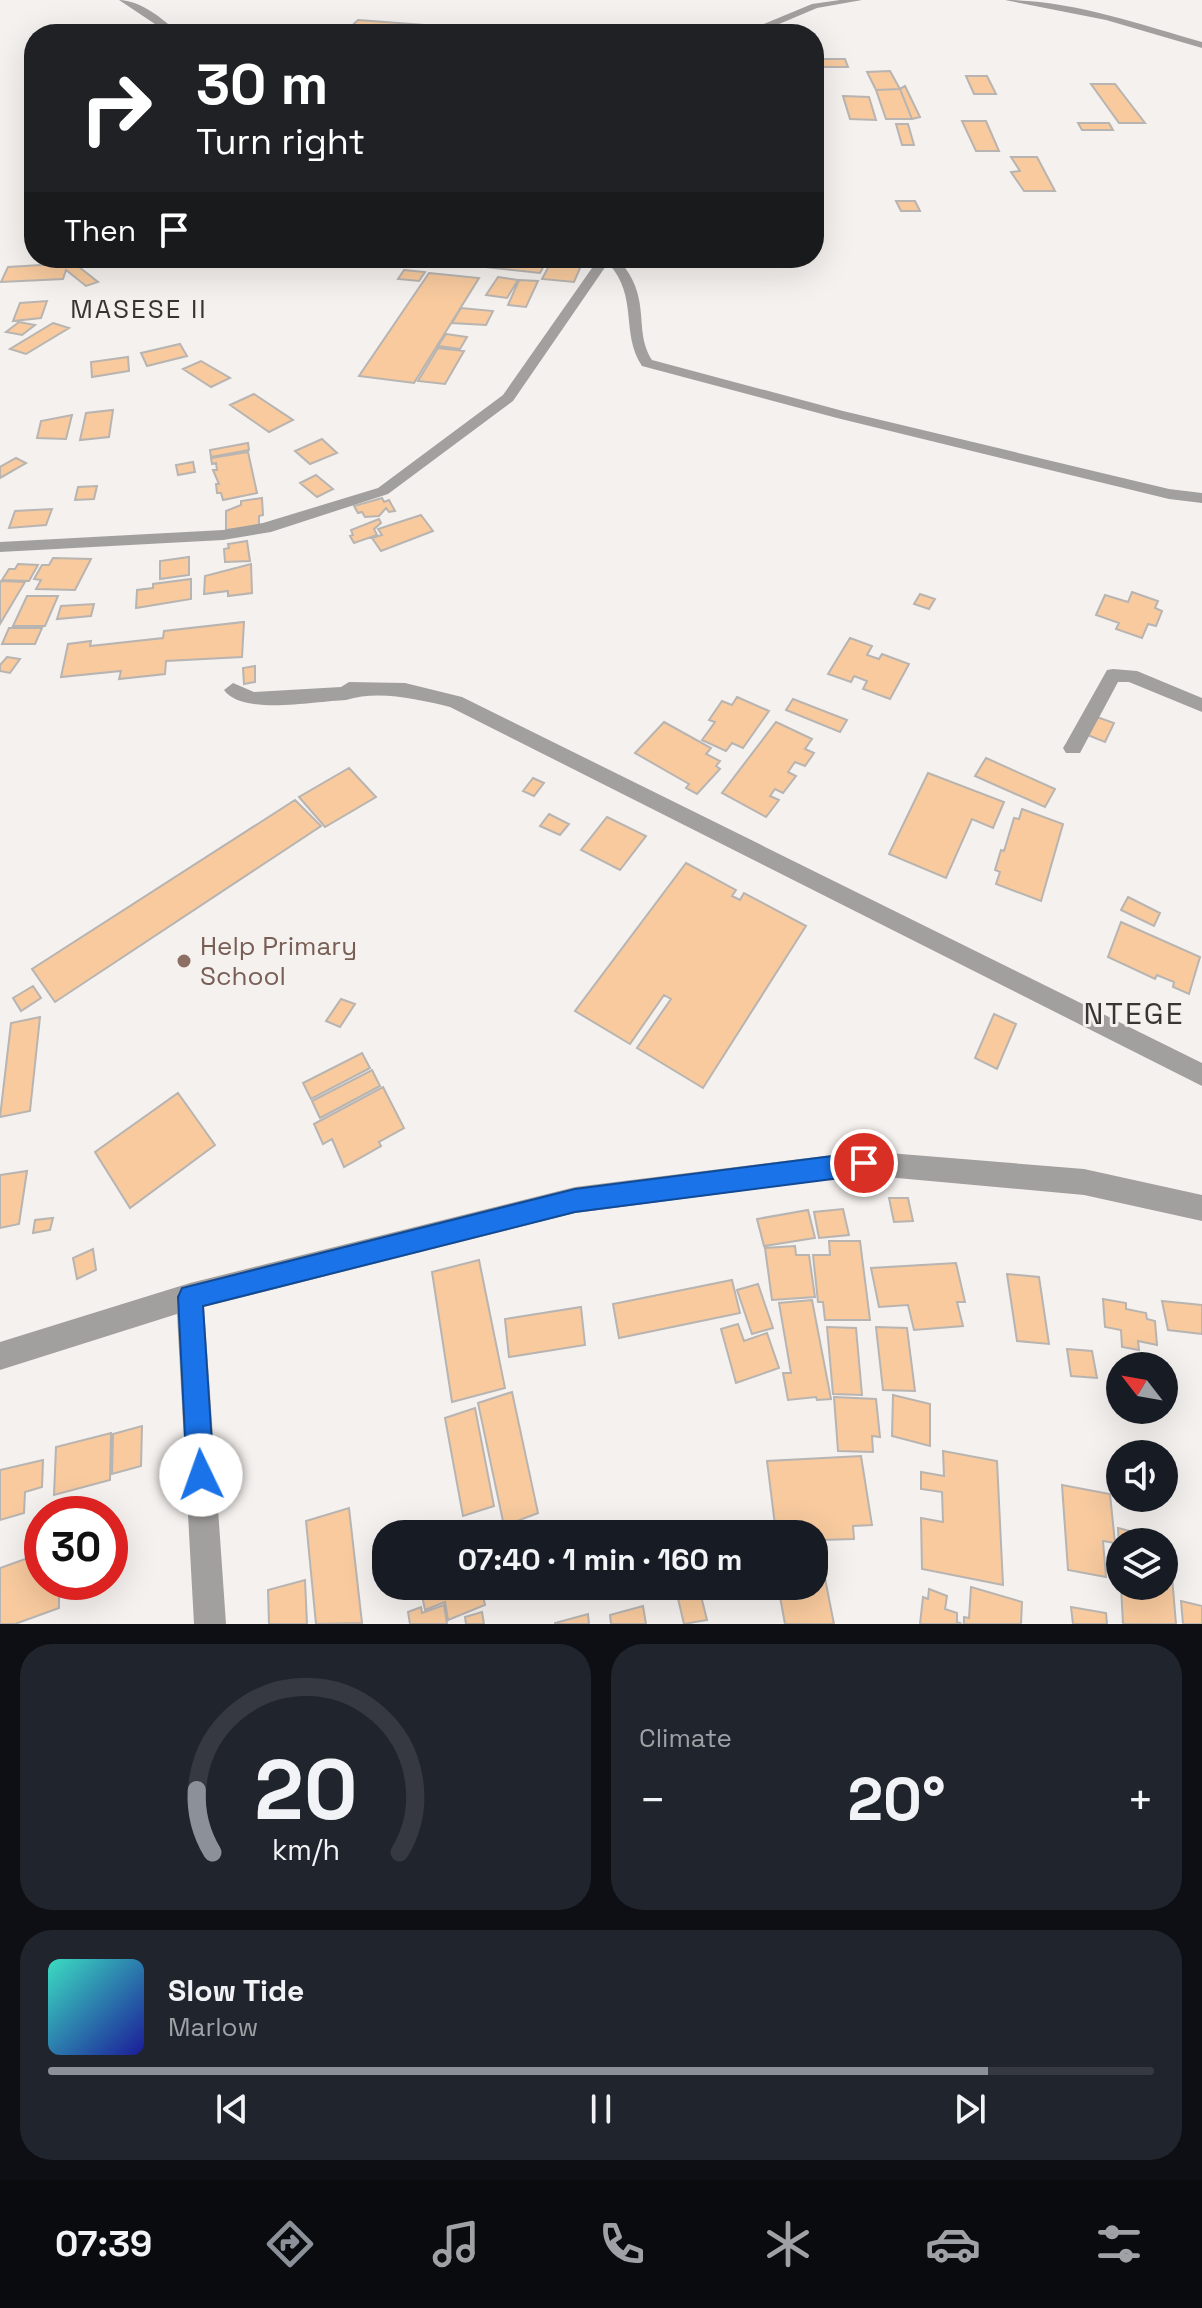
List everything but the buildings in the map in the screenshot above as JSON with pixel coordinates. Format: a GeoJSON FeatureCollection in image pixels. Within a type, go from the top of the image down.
{"type":"FeatureCollection","features":[{"type":"Feature","properties":{"kind":"street"},"geometry":{"type":"LineString","coordinates":[[123,0],[163,24]]}},
{"type":"Feature","properties":{"kind":"street"},"geometry":{"type":"LineString","coordinates":[[772,24],[815,6],[858,0]]}},
{"type":"Feature","properties":{"kind":"street"},"geometry":{"type":"LineString","coordinates":[[1009,0],[1107,18],[1202,45]]}},
{"type":"Feature","properties":{"kind":"street"},"geometry":{"type":"LineString","coordinates":[[0,547],[223,535],[265,528],[383,491],[508,398],[601,268]]}},
{"type":"Feature","properties":{"kind":"street"},"geometry":{"type":"LineString","coordinates":[[621,268],[627,273],[636,299],[640,353],[647,363],[738,389],[1169,494],[1202,498]]}},
{"type":"Feature","properties":{"kind":"street"},"geometry":{"type":"LineString","coordinates":[[1073,748],[1113,675],[1131,676],[1202,705]]}},
{"type":"Feature","properties":{"kind":"street"},"geometry":{"type":"LineString","coordinates":[[233,690],[252,699],[346,693],[349,689],[405,690],[455,702],[1202,1075]]}},
{"type":"Feature","properties":{"kind":"street"},"geometry":{"type":"LineString","coordinates":[[0,1356],[190,1297],[575,1200],[864,1163],[1084,1182],[1202,1208]]}},
{"type":"Feature","properties":{"kind":"street"},"geometry":{"type":"LineString","coordinates":[[190,1297],[210,1624]]}},
{"type":"Feature","properties":{"kind":"place","name":"Help Primary School"},"geometry":{"type":"Point","coordinates":[184,961]}},
{"type":"Feature","properties":{"kind":"district","name":"MASESE II"},"geometry":{"type":"Point","coordinates":[139,309]}},
{"type":"Feature","properties":{"kind":"district","name":"NTEGE"},"geometry":{"type":"Point","coordinates":[1134,1013]}},
{"type":"Feature","properties":{"kind":"route"},"geometry":{"type":"LineString","coordinates":[[201,1475],[190,1297],[575,1200],[864,1163]]}}]}
